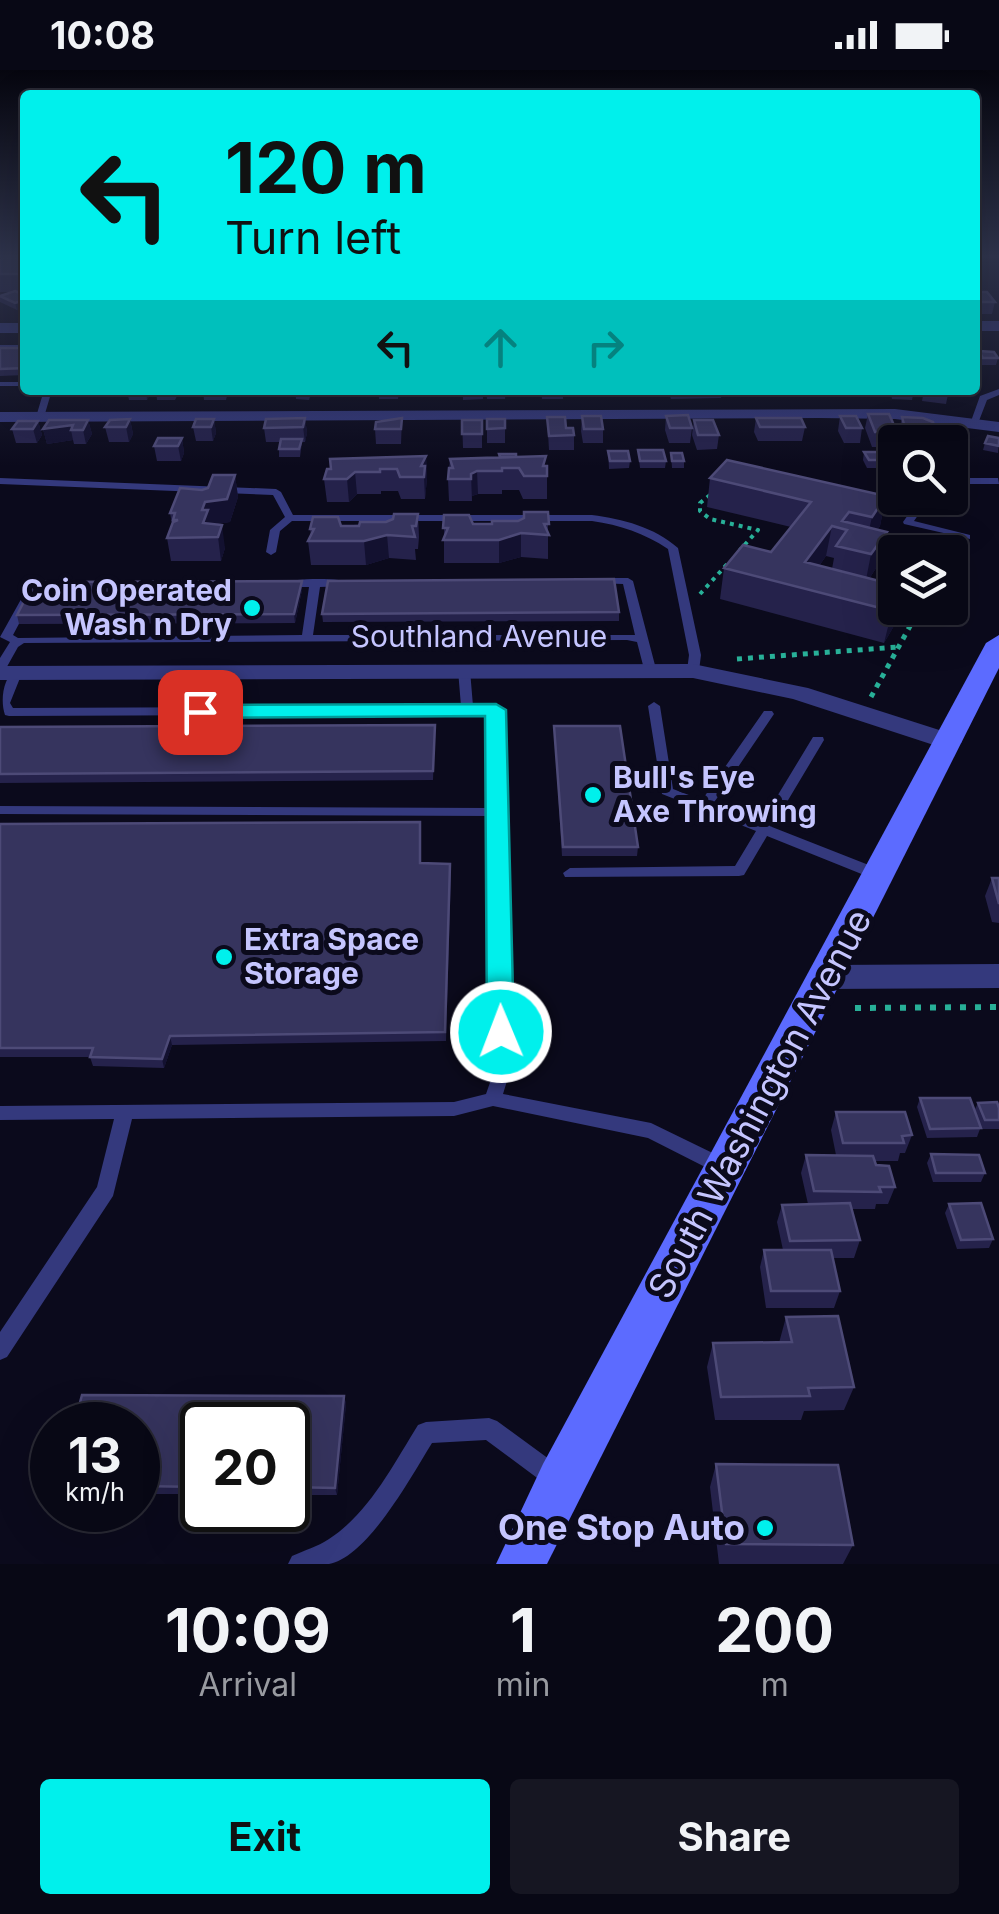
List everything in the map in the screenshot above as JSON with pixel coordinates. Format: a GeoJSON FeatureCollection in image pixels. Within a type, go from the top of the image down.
{"type":"FeatureCollection","features":[{"type":"Feature","properties":{"kind":"street"},"geometry":{"type":"LineString","coordinates":[[343,415],[347,395]]}},
{"type":"Feature","properties":{"kind":"street"},"geometry":{"type":"LineString","coordinates":[[812,395],[820,413]]}},
{"type":"Feature","properties":{"kind":"street"},"geometry":{"type":"LineString","coordinates":[[0,417],[820,413],[895,414],[999,427]]}},
{"type":"Feature","properties":{"kind":"street","name":"South Washington Avenue"},"geometry":{"type":"LineString","coordinates":[[529,1560],[560,1480],[828,977],[999,644]]}},
{"type":"Feature","properties":{"kind":"street","name":"Southland Avenue"},"geometry":{"type":"LineString","coordinates":[[5,672],[650,669],[694,663],[948,742]]}},
{"type":"Feature","properties":{"kind":"street"},"geometry":{"type":"LineString","coordinates":[[828,977],[999,976]]}},
{"type":"Feature","properties":{"kind":"lane"},"geometry":{"type":"LineString","coordinates":[[974,424],[983,398],[999,392]]}},
{"type":"Feature","properties":{"kind":"lane"},"geometry":{"type":"LineString","coordinates":[[40,417],[47,395]]}},
{"type":"Feature","properties":{"kind":"lane"},"geometry":{"type":"LineString","coordinates":[[968,480],[998,481]]}},
{"type":"Feature","properties":{"kind":"lane"},"geometry":{"type":"LineString","coordinates":[[0,481],[139,483],[276,492],[290,518]]}},
{"type":"Feature","properties":{"kind":"lane"},"geometry":{"type":"LineString","coordinates":[[913,515],[908,522],[958,535]]}},
{"type":"Feature","properties":{"kind":"lane"},"geometry":{"type":"LineString","coordinates":[[270,552],[275,530],[290,518],[592,518],[623,522],[652,533],[673,548],[694,663]]}},
{"type":"Feature","properties":{"kind":"lane"},"geometry":{"type":"LineString","coordinates":[[589,582],[628,581],[650,669]]}},
{"type":"Feature","properties":{"kind":"lane"},"geometry":{"type":"LineString","coordinates":[[278,584],[354,583]]}},
{"type":"Feature","properties":{"kind":"lane"},"geometry":{"type":"LineString","coordinates":[[307,639],[315,584]]}},
{"type":"Feature","properties":{"kind":"lane"},"geometry":{"type":"LineString","coordinates":[[53,585],[34,586],[6,637],[17,642],[642,639]]}},
{"type":"Feature","properties":{"kind":"lane"},"geometry":{"type":"LineString","coordinates":[[17,642],[5,672],[4,703],[9,712],[496,710],[502,1071],[493,1099]]}},
{"type":"Feature","properties":{"kind":"lane"},"geometry":{"type":"LineString","coordinates":[[464,670],[466,710]]}},
{"type":"Feature","properties":{"kind":"lane"},"geometry":{"type":"LineString","coordinates":[[654,706],[667,790],[880,875]]}},
{"type":"Feature","properties":{"kind":"lane"},"geometry":{"type":"LineString","coordinates":[[705,806],[768,714]]}},
{"type":"Feature","properties":{"kind":"lane"},"geometry":{"type":"LineString","coordinates":[[570,872],[739,871],[818,740]]}},
{"type":"Feature","properties":{"kind":"lane"},"geometry":{"type":"LineString","coordinates":[[0,810],[496,812]]}},
{"type":"Feature","properties":{"kind":"lane"},"geometry":{"type":"LineString","coordinates":[[0,1113],[454,1110],[493,1099],[651,1131],[726,1169]]}},
{"type":"Feature","properties":{"kind":"lane"},"geometry":{"type":"LineString","coordinates":[[0,1350],[106,1190],[125,1112]]}},
{"type":"Feature","properties":{"kind":"lane"},"geometry":{"type":"LineString","coordinates":[[300,1564],[322,1560],[371,1518],[426,1432],[488,1428],[560,1480]]}},
{"type":"Feature","properties":{"kind":"path"},"geometry":{"type":"LineString","coordinates":[[684,594],[700,594],[758,530],[710,518],[700,511],[700,504],[714,493]]}},
{"type":"Feature","properties":{"kind":"path"},"geometry":{"type":"LineString","coordinates":[[862,713],[910,625]]}},
{"type":"Feature","properties":{"kind":"path"},"geometry":{"type":"LineString","coordinates":[[694,663],[898,647]]}},
{"type":"Feature","properties":{"kind":"path"},"geometry":{"type":"LineString","coordinates":[[855,1008],[999,1007]]}},
{"type":"Feature","properties":{"kind":"building"},"geometry":{"type":"Polygon","coordinates":[[[0,348],[20,348],[20,368],[0,369],[0,348]]]}},
{"type":"Feature","properties":{"kind":"building"},"geometry":{"type":"Polygon","coordinates":[[[980,351],[994,352],[998,358],[983,358],[980,351]]]}},
{"type":"Feature","properties":{"kind":"building"},"geometry":{"type":"Polygon","coordinates":[[[868,414],[889,414],[894,425],[878,425],[875,432],[868,414]]]}},
{"type":"Feature","properties":{"kind":"building"},"geometry":{"type":"Polygon","coordinates":[[[688,415],[692,428],[670,428],[666,416],[688,415]]]}},
{"type":"Feature","properties":{"kind":"building"},"geometry":{"type":"Polygon","coordinates":[[[582,416],[601,416],[603,429],[584,429],[582,416]]]}},
{"type":"Feature","properties":{"kind":"building"},"geometry":{"type":"Polygon","coordinates":[[[840,416],[856,416],[862,428],[846,428],[840,416]]]}},
{"type":"Feature","properties":{"kind":"building"},"geometry":{"type":"Polygon","coordinates":[[[547,417],[565,417],[566,428],[573,428],[574,435],[549,436],[547,417]]]}},
{"type":"Feature","properties":{"kind":"building"},"geometry":{"type":"Polygon","coordinates":[[[902,417],[923,418],[934,425],[904,425],[902,417]]]}},
{"type":"Feature","properties":{"kind":"building"},"geometry":{"type":"Polygon","coordinates":[[[305,418],[303,427],[264,428],[266,419],[305,418]]]}},
{"type":"Feature","properties":{"kind":"building"},"geometry":{"type":"Polygon","coordinates":[[[402,418],[401,429],[375,429],[376,422],[402,418]]]}},
{"type":"Feature","properties":{"kind":"building"},"geometry":{"type":"Polygon","coordinates":[[[756,418],[801,418],[805,427],[760,427],[756,418]]]}},
{"type":"Feature","properties":{"kind":"building"},"geometry":{"type":"Polygon","coordinates":[[[130,419],[126,427],[105,427],[110,420],[130,419]]]}},
{"type":"Feature","properties":{"kind":"building"},"geometry":{"type":"Polygon","coordinates":[[[196,419],[214,419],[211,427],[193,427],[196,419]]]}},
{"type":"Feature","properties":{"kind":"building"},"geometry":{"type":"Polygon","coordinates":[[[487,419],[505,419],[505,428],[487,429],[487,419]]]}},
{"type":"Feature","properties":{"kind":"building"},"geometry":{"type":"Polygon","coordinates":[[[49,420],[88,420],[83,430],[71,430],[73,425],[43,429],[49,420]]]}},
{"type":"Feature","properties":{"kind":"building"},"geometry":{"type":"Polygon","coordinates":[[[462,420],[482,420],[482,434],[462,434],[462,420]]]}},
{"type":"Feature","properties":{"kind":"building"},"geometry":{"type":"Polygon","coordinates":[[[694,420],[713,420],[719,435],[698,435],[694,420]]]}},
{"type":"Feature","properties":{"kind":"building"},"geometry":{"type":"Polygon","coordinates":[[[18,421],[38,421],[33,429],[12,429],[18,421]]]}},
{"type":"Feature","properties":{"kind":"building"},"geometry":{"type":"Polygon","coordinates":[[[988,436],[999,438],[999,446],[985,443],[988,436]]]}},
{"type":"Feature","properties":{"kind":"building"},"geometry":{"type":"Polygon","coordinates":[[[158,438],[182,438],[178,446],[154,446],[158,438]]]}},
{"type":"Feature","properties":{"kind":"building"},"geometry":{"type":"Polygon","coordinates":[[[281,439],[302,439],[299,449],[279,449],[281,439]]]}},
{"type":"Feature","properties":{"kind":"building"},"geometry":{"type":"Polygon","coordinates":[[[638,450],[663,450],[666,461],[640,461],[638,450]]]}},
{"type":"Feature","properties":{"kind":"building"},"geometry":{"type":"Polygon","coordinates":[[[608,451],[628,451],[630,461],[610,461],[608,451]]]}},
{"type":"Feature","properties":{"kind":"building"},"geometry":{"type":"Polygon","coordinates":[[[864,452],[877,452],[878,460],[869,460],[864,452]]]}},
{"type":"Feature","properties":{"kind":"building"},"geometry":{"type":"Polygon","coordinates":[[[671,453],[682,453],[684,461],[672,461],[671,453]]]}},
{"type":"Feature","properties":{"kind":"building"},"geometry":{"type":"Polygon","coordinates":[[[426,456],[421,466],[425,466],[424,477],[400,477],[397,469],[380,469],[355,472],[347,479],[324,479],[327,469],[331,469],[330,459],[426,456]]]}},
{"type":"Feature","properties":{"kind":"building"},"geometry":{"type":"Polygon","coordinates":[[[546,456],[543,466],[547,466],[547,476],[524,476],[519,468],[502,468],[477,471],[471,479],[448,479],[449,468],[453,468],[450,459],[546,456]]]}},
{"type":"Feature","properties":{"kind":"building"},"geometry":{"type":"Polygon","coordinates":[[[727,460],[878,494],[878,508],[872,517],[849,512],[842,521],[887,532],[878,535],[878,544],[871,554],[836,546],[847,530],[832,526],[805,562],[878,581],[878,607],[724,568],[743,545],[771,552],[811,502],[710,478],[727,460]]]}},
{"type":"Feature","properties":{"kind":"building"},"geometry":{"type":"Polygon","coordinates":[[[213,475],[235,475],[227,499],[205,502],[202,510],[208,510],[203,523],[222,525],[218,537],[167,538],[173,522],[178,520],[173,520],[175,513],[170,513],[180,488],[208,488],[213,475]]]}},
{"type":"Feature","properties":{"kind":"building"},"geometry":{"type":"Polygon","coordinates":[[[524,512],[548,512],[549,524],[544,524],[549,535],[521,533],[499,540],[443,540],[448,528],[443,528],[444,515],[469,515],[473,524],[492,524],[518,521],[524,518],[524,512]]]}},
{"type":"Feature","properties":{"kind":"building"},"geometry":{"type":"Polygon","coordinates":[[[394,514],[418,514],[416,526],[412,526],[415,537],[387,535],[364,541],[308,541],[314,529],[310,529],[313,517],[338,517],[341,526],[359,526],[360,522],[386,522],[394,514]]]}},
{"type":"Feature","properties":{"kind":"building"},"geometry":{"type":"Polygon","coordinates":[[[614,579],[619,612],[322,614],[328,581],[614,579]]]}},
{"type":"Feature","properties":{"kind":"building"},"geometry":{"type":"Polygon","coordinates":[[[302,581],[294,614],[17,615],[34,582],[302,581]]]}},
{"type":"Feature","properties":{"kind":"building"},"geometry":{"type":"Polygon","coordinates":[[[435,725],[433,771],[0,774],[0,727],[435,725]]]}},
{"type":"Feature","properties":{"kind":"building","name":"Bull's Eye Axe Throwing"},"geometry":{"type":"Polygon","coordinates":[[[554,726],[620,726],[638,847],[563,847],[554,726]]]}},
{"type":"Feature","properties":{"kind":"building","name":"Extra Space Storage"},"geometry":{"type":"Polygon","coordinates":[[[420,822],[420,863],[450,864],[445,1032],[170,1036],[162,1059],[90,1057],[93,1048],[0,1048],[0,824],[420,822]]]}},
{"type":"Feature","properties":{"kind":"building"},"geometry":{"type":"Polygon","coordinates":[[[992,878],[999,878],[999,904],[992,878]]]}},
{"type":"Feature","properties":{"kind":"building"},"geometry":{"type":"Polygon","coordinates":[[[920,1098],[970,1098],[981,1128],[930,1129],[920,1098]]]}},
{"type":"Feature","properties":{"kind":"building"},"geometry":{"type":"Polygon","coordinates":[[[997,1102],[999,1120],[985,1120],[978,1103],[997,1102]]]}},
{"type":"Feature","properties":{"kind":"building"},"geometry":{"type":"Polygon","coordinates":[[[836,1112],[905,1112],[912,1135],[902,1136],[904,1143],[843,1143],[836,1112]]]}},
{"type":"Feature","properties":{"kind":"building"},"geometry":{"type":"Polygon","coordinates":[[[931,1154],[979,1155],[985,1173],[936,1173],[931,1154]]]}},
{"type":"Feature","properties":{"kind":"building"},"geometry":{"type":"Polygon","coordinates":[[[806,1155],[873,1156],[876,1165],[889,1166],[895,1187],[879,1187],[881,1192],[814,1191],[806,1155]]]}},
{"type":"Feature","properties":{"kind":"building"},"geometry":{"type":"Polygon","coordinates":[[[850,1203],[860,1240],[790,1241],[782,1205],[850,1203]]]}},
{"type":"Feature","properties":{"kind":"building"},"geometry":{"type":"Polygon","coordinates":[[[981,1203],[993,1239],[961,1240],[949,1204],[981,1203]]]}},
{"type":"Feature","properties":{"kind":"building"},"geometry":{"type":"Polygon","coordinates":[[[764,1250],[831,1250],[840,1291],[771,1291],[764,1250]]]}},
{"type":"Feature","properties":{"kind":"building"},"geometry":{"type":"Polygon","coordinates":[[[838,1316],[854,1387],[808,1388],[810,1396],[721,1397],[713,1343],[792,1342],[786,1317],[838,1316]]]}},
{"type":"Feature","properties":{"kind":"building"},"geometry":{"type":"Polygon","coordinates":[[[82,1395],[344,1396],[335,1488],[310,1487],[310,1402],[180,1402],[180,1487],[160,1486],[160,1402],[80,1402],[82,1395]]]}},
{"type":"Feature","properties":{"kind":"building"},"geometry":{"type":"Polygon","coordinates":[[[716,1464],[838,1465],[853,1545],[726,1544],[716,1464]]]}},
{"type":"Feature","properties":{"kind":"place","name":"Coin Operated Wash n Dry"},"geometry":{"type":"Point","coordinates":[252,608]}},
{"type":"Feature","properties":{"kind":"place","name":"Bull's Eye Axe Throwing"},"geometry":{"type":"Point","coordinates":[593,795]}},
{"type":"Feature","properties":{"kind":"place","name":"Extra Space Storage"},"geometry":{"type":"Point","coordinates":[224,957]}},
{"type":"Feature","properties":{"kind":"place","name":"One Stop Auto"},"geometry":{"type":"Point","coordinates":[765,1528]}},
{"type":"Feature","properties":{"kind":"route"},"geometry":{"type":"LineString","coordinates":[[200,712],[496,710],[501,1032]]}}]}
